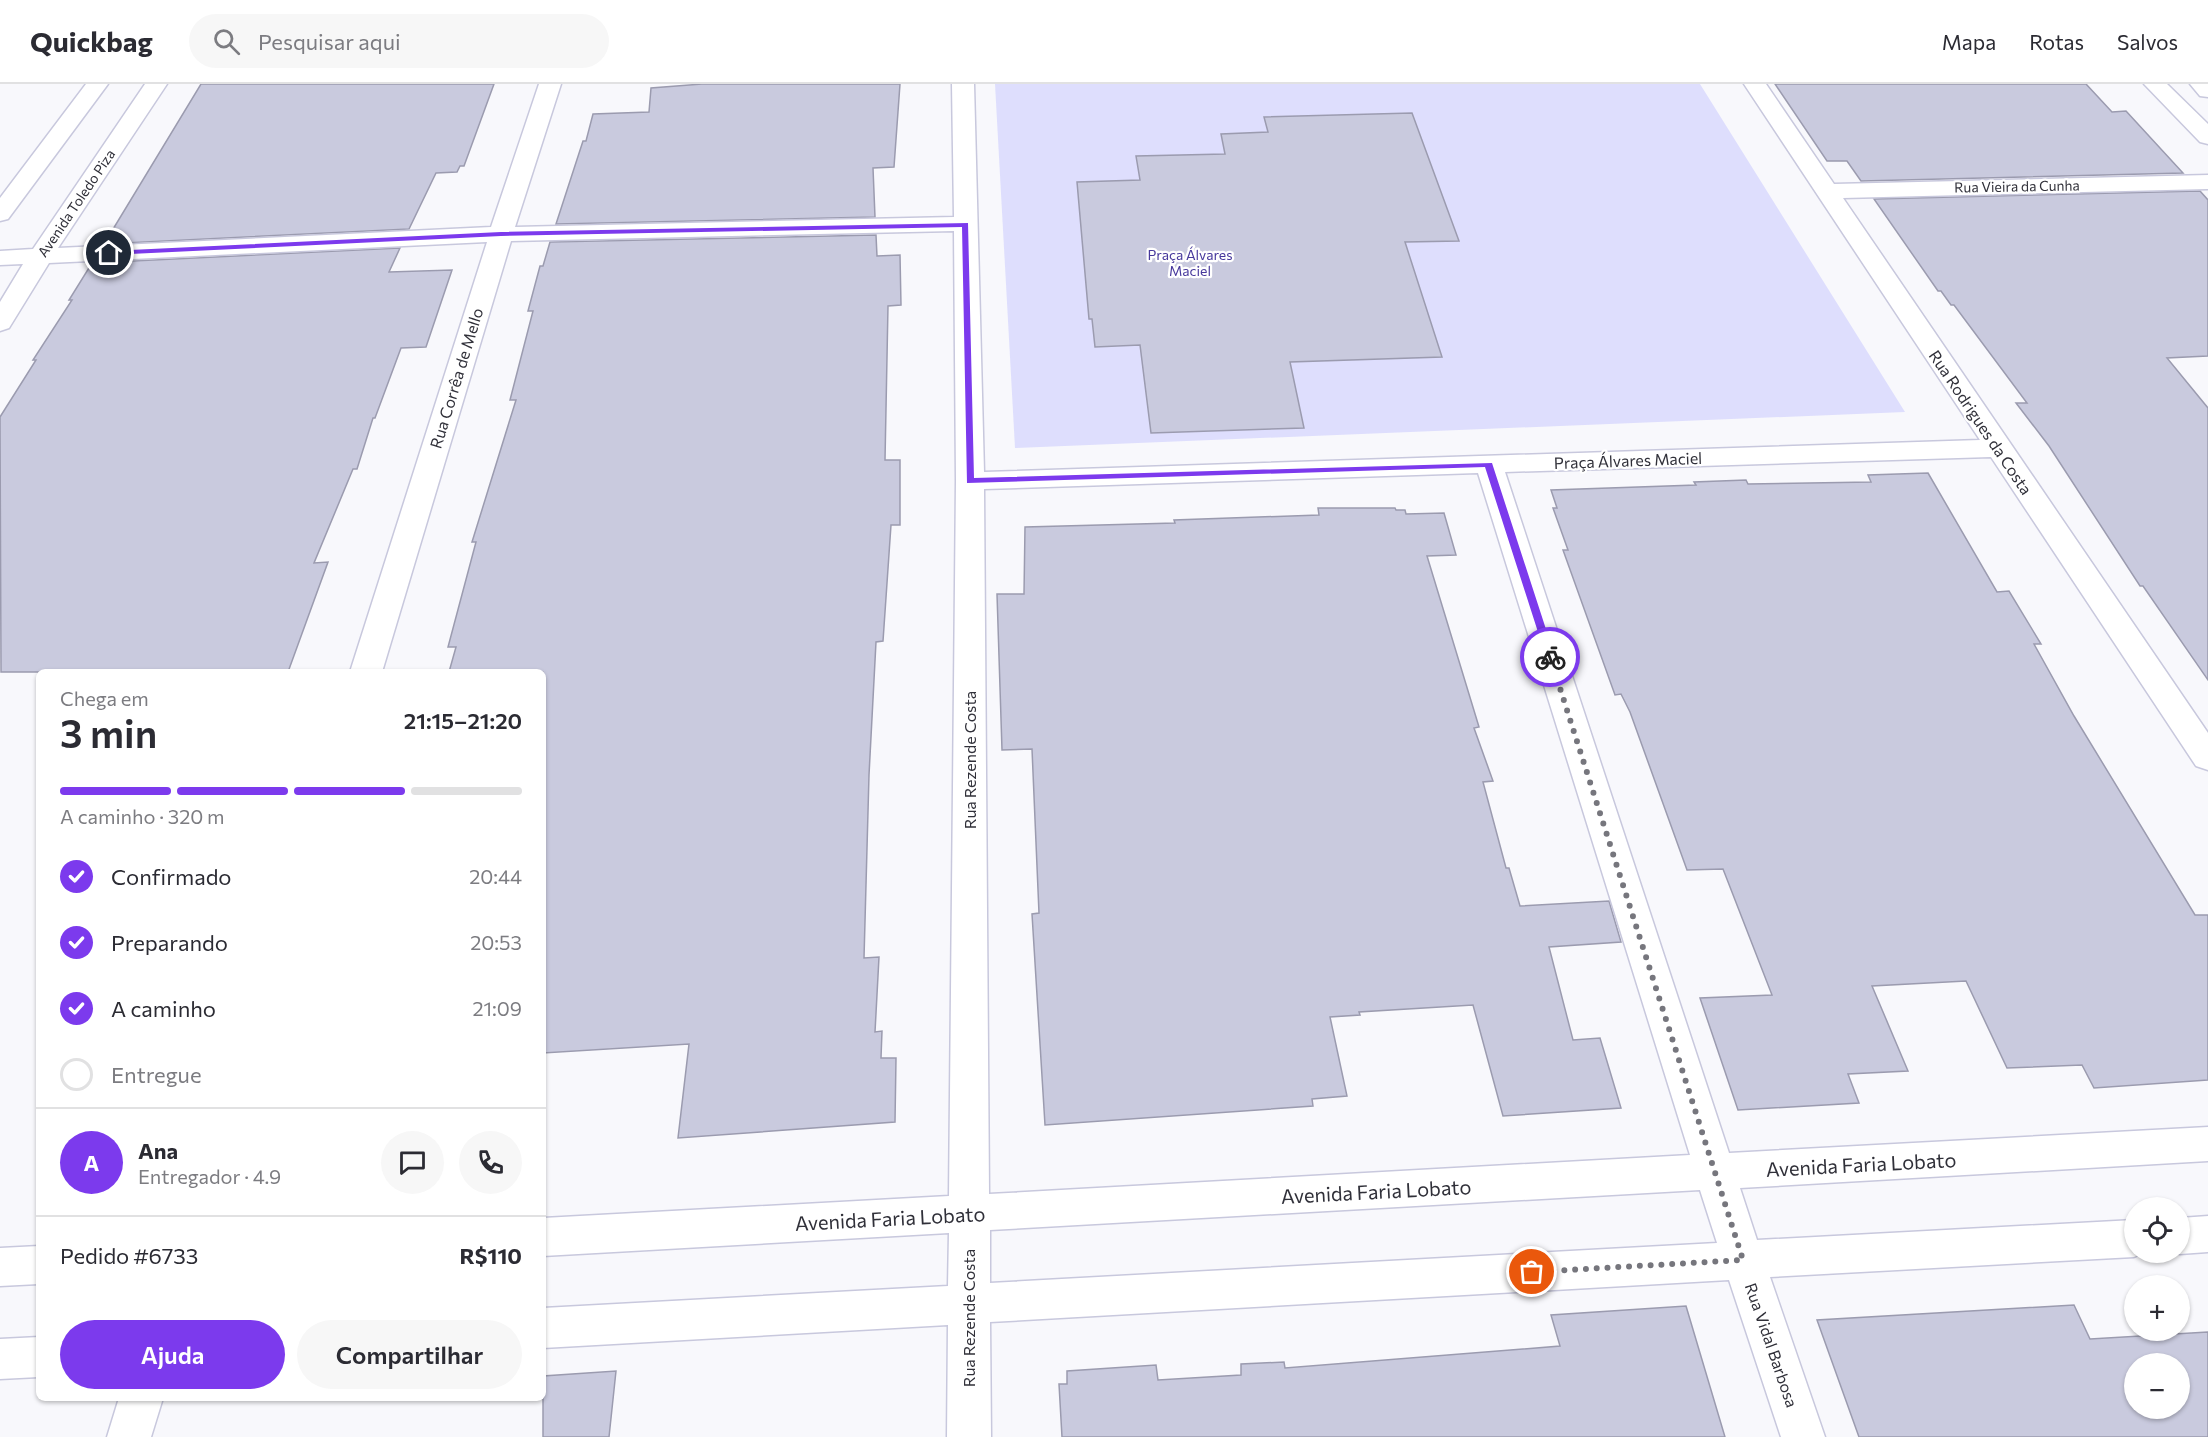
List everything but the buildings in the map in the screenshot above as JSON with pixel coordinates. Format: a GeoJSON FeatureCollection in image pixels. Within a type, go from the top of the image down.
{"type":"FeatureCollection","features":[{"type":"Feature","properties":{"kind":"street"},"geometry":{"type":"LineString","coordinates":[[0,214],[97,84]]}},
{"type":"Feature","properties":{"kind":"street","name":"Avenida Toledo Piza"},"geometry":{"type":"LineString","coordinates":[[0,323],[40,256],[156,84]]}},
{"type":"Feature","properties":{"kind":"street","name":"Rua Corrêa de Mello"},"geometry":{"type":"LineString","coordinates":[[367,669],[501,234],[550,84]]}},
{"type":"Feature","properties":{"kind":"street","name":"Rua Rezende Costa"},"geometry":{"type":"LineString","coordinates":[[963,84],[970,481],[969,1437]]}},
{"type":"Feature","properties":{"kind":"street","name":"Rua Rodrigues da Costa"},"geometry":{"type":"LineString","coordinates":[[1755,84],[2208,758]]}},
{"type":"Feature","properties":{"kind":"street"},"geometry":{"type":"LineString","coordinates":[[2155,84],[2208,137]]}},
{"type":"Feature","properties":{"kind":"street"},"geometry":{"type":"LineString","coordinates":[[2201,84],[2208,91]]}},
{"type":"Feature","properties":{"kind":"street","name":"Rua Vieira da Cunha"},"geometry":{"type":"LineString","coordinates":[[1825,191],[2208,182]]}},
{"type":"Feature","properties":{"kind":"street"},"geometry":{"type":"LineString","coordinates":[[0,258],[501,234],[965,224]]}},
{"type":"Feature","properties":{"kind":"street","name":"Praça Álvares Maciel"},"geometry":{"type":"LineString","coordinates":[[970,481],[1999,448]]}},
{"type":"Feature","properties":{"kind":"street","name":"Rua Vidal Barbosa"},"geometry":{"type":"LineString","coordinates":[[1489,465],[1743,1260],[1803,1437]]}},
{"type":"Feature","properties":{"kind":"street","name":"Avenida Faria Lobato"},"geometry":{"type":"LineString","coordinates":[[546,1237],[2208,1144]]}},
{"type":"Feature","properties":{"kind":"street"},"geometry":{"type":"LineString","coordinates":[[2190,1235],[2208,1234]]}},
{"type":"Feature","properties":{"kind":"street"},"geometry":{"type":"LineString","coordinates":[[546,1328],[2124,1239]]}},
{"type":"Feature","properties":{"kind":"street"},"geometry":{"type":"LineString","coordinates":[[0,1268],[36,1265]]}},
{"type":"Feature","properties":{"kind":"street"},"geometry":{"type":"LineString","coordinates":[[0,1359],[36,1357]]}},
{"type":"Feature","properties":{"kind":"street"},"geometry":{"type":"LineString","coordinates":[[129,1437],[140,1401]]}},
{"type":"Feature","properties":{"kind":"green space","name":"Praça Álvares Maciel"},"geometry":{"type":"Polygon","coordinates":[[[995,84],[1700,84],[1905,412],[1015,448],[995,84]]]}},
{"type":"Feature","properties":{"kind":"way so far"},"geometry":{"type":"LineString","coordinates":[[1532,1272],[1743,1260],[1550,657]]}},
{"type":"Feature","properties":{"kind":"route"},"geometry":{"type":"LineString","coordinates":[[109,253],[501,234],[965,224],[970,481],[1489,465],[1550,657]]}}]}
